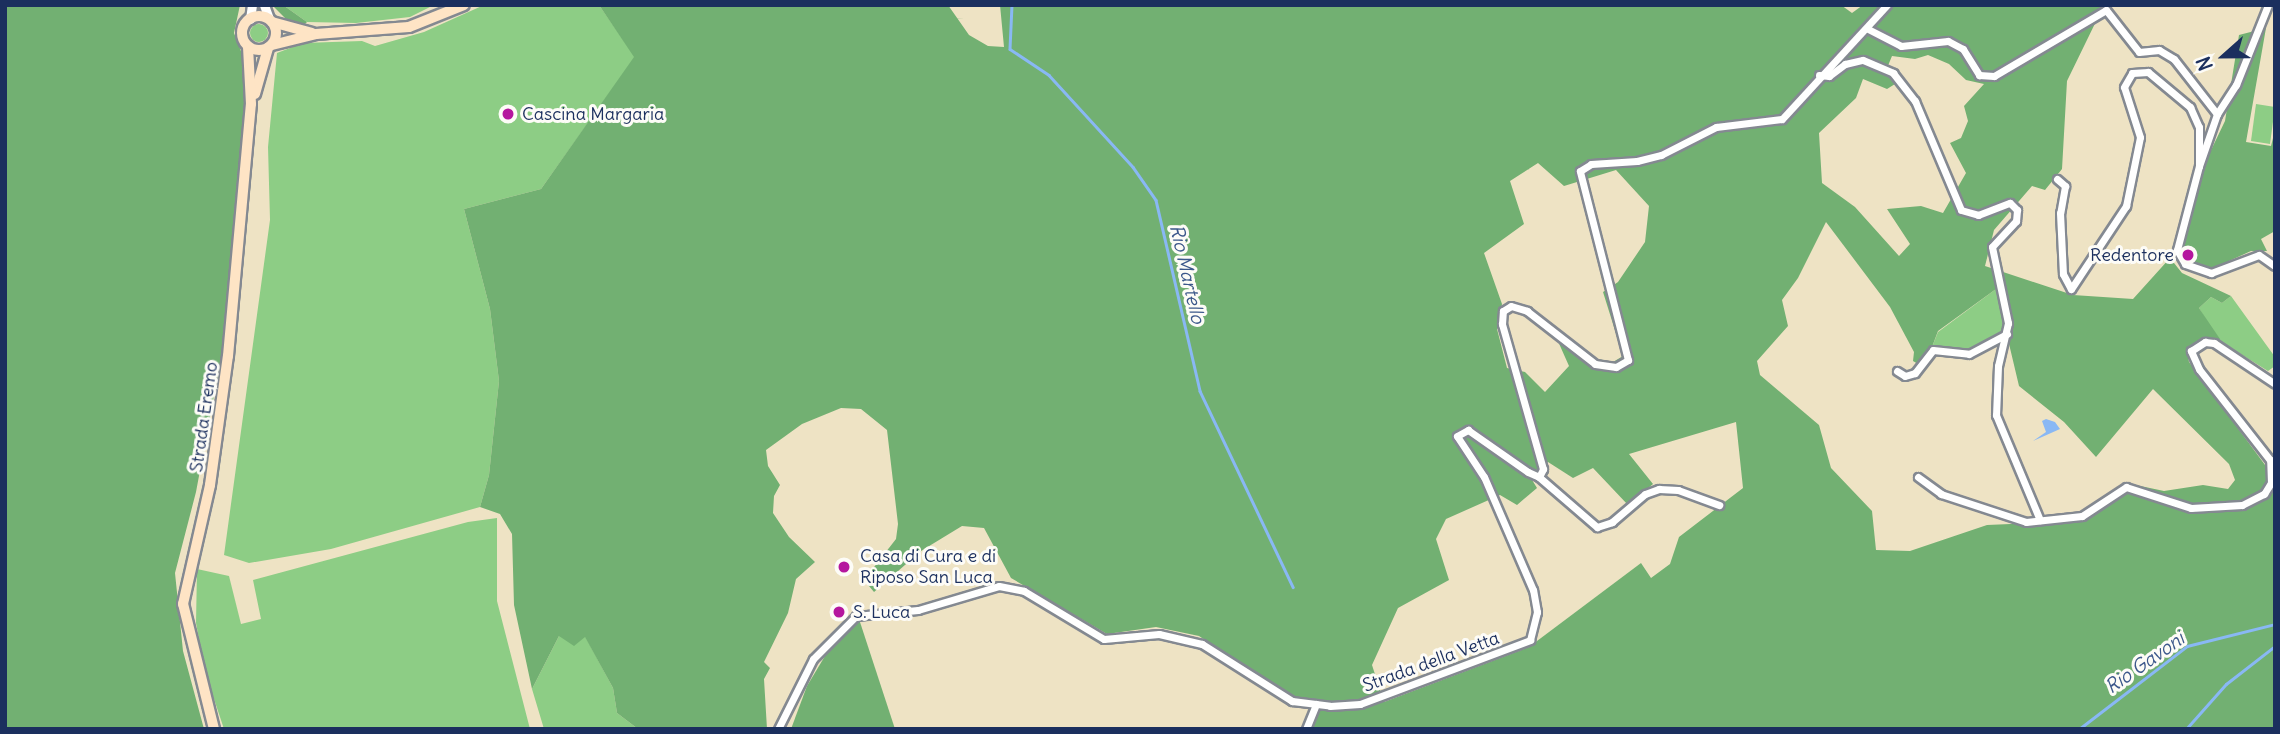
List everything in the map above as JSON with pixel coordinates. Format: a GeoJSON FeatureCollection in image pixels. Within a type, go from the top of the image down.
{"type":"FeatureCollection","features":[{"type":"Feature","properties":{"kind":"main road"},"geometry":{"type":"LineString","coordinates":[[316,34],[270,21],[250,19],[242,33],[248,47],[270,47],[316,34],[409,27],[464,5]]}},
{"type":"Feature","properties":{"kind":"main road"},"geometry":{"type":"LineString","coordinates":[[270,21],[276,31],[270,47]]}},
{"type":"Feature","properties":{"kind":"main road","name":"Strada Eremo"},"geometry":{"type":"LineString","coordinates":[[214,729],[183,604],[210,485],[219,420],[251,104],[248,47]]}},
{"type":"Feature","properties":{"kind":"main road","name":"Strada Eremo"},"geometry":{"type":"LineString","coordinates":[[251,104],[270,47]]}},
{"type":"Feature","properties":{"kind":"street"},"geometry":{"type":"LineString","coordinates":[[250,19],[252,5]]}},
{"type":"Feature","properties":{"kind":"street"},"geometry":{"type":"LineString","coordinates":[[264,5],[270,21]]}},
{"type":"Feature","properties":{"kind":"street"},"geometry":{"type":"LineString","coordinates":[[1539,477],[1543,469],[1511,369],[1503,311],[1511,306],[1527,311],[1595,364],[1616,367],[1628,359],[1580,171],[1591,164],[1637,162],[1661,155],[1716,127],[1789,115],[1819,75],[1868,29],[1887,5]]}},
{"type":"Feature","properties":{"kind":"street"},"geometry":{"type":"LineString","coordinates":[[2268,5],[2236,85],[2217,114],[2199,166],[2177,250],[2185,264],[2211,273],[2259,255],[2275,266]]}},
{"type":"Feature","properties":{"kind":"street"},"geometry":{"type":"LineString","coordinates":[[1868,29],[1900,46],[1948,41],[1963,49],[1979,75],[1994,76],[2106,10],[2139,52],[2159,50],[2175,59],[2217,114]]}},
{"type":"Feature","properties":{"kind":"street"},"geometry":{"type":"LineString","coordinates":[[1819,75],[1829,76],[1845,64],[1863,61],[1893,73],[1915,100],[1961,210],[1978,215],[2010,203],[2017,210],[2016,221],[1992,247],[2007,333],[1998,366],[1996,415],[2040,520]]}},
{"type":"Feature","properties":{"kind":"street"},"geometry":{"type":"LineString","coordinates":[[2057,179],[2065,186],[2060,213],[2063,274],[2071,289],[2126,206],[2140,138],[2124,98],[2124,86],[2132,74],[2148,72],[2190,107],[2199,127],[2199,166]]}},
{"type":"Feature","properties":{"kind":"street"},"geometry":{"type":"LineString","coordinates":[[1896,372],[1905,376],[1915,373],[1933,349],[1969,354],[2007,333]]}},
{"type":"Feature","properties":{"kind":"street"},"geometry":{"type":"LineString","coordinates":[[1918,477],[1941,494],[2026,522],[2082,516],[2126,487],[2208,511],[2255,499],[2271,483],[2270,460],[2199,369],[2192,351],[2205,342],[2214,343],[2275,384]]}},
{"type":"Feature","properties":{"kind":"street","name":"Strada della Vetta"},"geometry":{"type":"LineString","coordinates":[[778,729],[813,659],[860,613],[918,610],[1008,586],[1024,591],[1100,637],[1159,634],[1202,645],[1289,700],[1316,704],[1360,704],[1530,640],[1537,612],[1533,590],[1483,477],[1459,443],[1459,431],[1472,432],[1539,477],[1597,527],[1612,522],[1645,494],[1659,489],[1678,490],[1719,505]]}},
{"type":"Feature","properties":{"kind":"street"},"geometry":{"type":"LineString","coordinates":[[1306,729],[1316,704]]}},
{"type":"Feature","properties":{"kind":"green space"},"geometry":{"type":"Polygon","coordinates":[[[5,5],[240,5],[234,33],[246,64],[246,93],[223,347],[196,492],[175,573],[183,651],[204,729],[5,729],[5,5]]]}},
{"type":"Feature","properties":{"kind":"green space"},"geometry":{"type":"Polygon","coordinates":[[[272,5],[283,5],[307,22],[303,26],[289,22],[272,5]]]}},
{"type":"Feature","properties":{"kind":"green space"},"geometry":{"type":"Polygon","coordinates":[[[283,5],[434,5],[410,17],[356,23],[307,22],[283,5]]]}},
{"type":"Feature","properties":{"kind":"green space"},"geometry":{"type":"Polygon","coordinates":[[[484,5],[599,5],[635,57],[541,189],[464,209],[490,309],[499,381],[489,475],[480,507],[331,549],[249,563],[224,555],[270,220],[268,147],[277,53],[303,43],[362,41],[375,46],[424,32],[484,5]]]}},
{"type":"Feature","properties":{"kind":"green space"},"geometry":{"type":"Polygon","coordinates":[[[599,5],[948,5],[969,35],[988,46],[1004,47],[1000,5],[1841,5],[1852,13],[1863,5],[2104,5],[2067,81],[2062,169],[2045,190],[2032,186],[1994,230],[1985,266],[2073,295],[2133,299],[2170,258],[2182,273],[2231,296],[2222,303],[2211,297],[2199,308],[2220,339],[2205,338],[2187,351],[2189,362],[2268,469],[2275,469],[2275,729],[1311,729],[1321,700],[1292,698],[1199,636],[1156,627],[1107,634],[1011,578],[984,528],[962,526],[921,551],[874,592],[864,580],[896,539],[898,524],[887,430],[861,409],[841,408],[802,424],[766,450],[768,466],[780,485],[774,496],[773,513],[789,537],[815,562],[796,579],[788,613],[764,662],[770,668],[764,679],[767,729],[638,729],[617,713],[613,688],[585,637],[574,646],[559,636],[532,689],[514,605],[512,534],[500,514],[480,507],[489,475],[499,381],[490,309],[464,209],[541,189],[634,57],[599,5]],[[1928,55],[1915,59],[1892,56],[1885,73],[1895,84],[1887,89],[1863,79],[1856,98],[1819,133],[1822,183],[1855,207],[1899,256],[1910,244],[1887,209],[1921,206],[1943,213],[1966,173],[1950,143],[1961,138],[1968,121],[1964,106],[1984,84],[1966,80],[1949,64],[1928,55]],[[1538,163],[1510,181],[1524,224],[1484,253],[1502,304],[1497,329],[1507,368],[1525,372],[1545,392],[1569,366],[1549,321],[1593,358],[1613,362],[1623,356],[1603,292],[1618,282],[1645,242],[1649,206],[1616,170],[1564,186],[1538,163]],[[1826,222],[1798,278],[1782,300],[1788,326],[1757,361],[1760,375],[1819,425],[1831,468],[1872,511],[1876,550],[1910,551],[1987,525],[2081,521],[2128,493],[2131,484],[2164,491],[2203,485],[2228,489],[2235,480],[2229,464],[2153,389],[2096,457],[2064,422],[2019,386],[1996,289],[1938,331],[1932,347],[1918,364],[1913,361],[1914,352],[1890,307],[1826,222]],[[1736,422],[1629,454],[1653,484],[1628,505],[1593,468],[1573,478],[1548,462],[1529,475],[1537,488],[1517,505],[1500,495],[1446,519],[1436,539],[1449,580],[1398,608],[1372,665],[1384,702],[1529,647],[1641,563],[1651,578],[1670,564],[1679,537],[1743,488],[1736,422]]]}},
{"type":"Feature","properties":{"kind":"green space"},"geometry":{"type":"Polygon","coordinates":[[[259,24],[265,27],[268,33],[265,39],[259,42],[253,39],[250,33],[253,27],[259,24]]]}},
{"type":"Feature","properties":{"kind":"green space"},"geometry":{"type":"Polygon","coordinates":[[[2266,28],[2246,142],[2271,146],[2275,130],[2275,231],[2261,239],[2267,251],[2251,251],[2207,271],[2189,265],[2180,248],[2183,231],[2201,171],[2225,121],[2239,35],[2266,28]]]}},
{"type":"Feature","properties":{"kind":"green space"},"geometry":{"type":"Polygon","coordinates":[[[2256,104],[2275,107],[2270,144],[2251,141],[2256,104]]]}},
{"type":"Feature","properties":{"kind":"green space"},"geometry":{"type":"Polygon","coordinates":[[[1996,289],[2006,326],[2002,333],[1969,351],[1932,347],[1938,332],[1996,289]]]}},
{"type":"Feature","properties":{"kind":"green space"},"geometry":{"type":"Polygon","coordinates":[[[2231,296],[2275,357],[2275,366],[2268,371],[2218,340],[2199,308],[2211,297],[2222,303],[2231,296]]]}},
{"type":"Feature","properties":{"kind":"green space"},"geometry":{"type":"Polygon","coordinates":[[[497,518],[497,601],[530,729],[224,729],[205,672],[196,623],[197,569],[229,576],[241,624],[261,619],[253,580],[468,522],[497,518]]]}},
{"type":"Feature","properties":{"kind":"green space"},"geometry":{"type":"Polygon","coordinates":[[[859,619],[895,729],[791,729],[807,686],[828,651],[859,619]]]}},
{"type":"Feature","properties":{"kind":"green space"},"geometry":{"type":"Polygon","coordinates":[[[559,636],[585,636],[613,688],[617,713],[638,729],[544,729],[532,689],[559,636]]]}},
{"type":"Feature","properties":{"kind":"water"},"geometry":{"type":"Polygon","coordinates":[[[2046,419],[2055,422],[2060,429],[2033,441],[2046,432],[2042,421],[2046,419]]]}},
{"type":"Feature","properties":{"kind":"waterway","name":"Rio Martello"},"geometry":{"type":"LineString","coordinates":[[1012,5],[1010,49],[1049,75],[1133,167],[1156,200],[1200,391],[1293,587]]}},
{"type":"Feature","properties":{"kind":"waterway","name":"Rio Gavoni"},"geometry":{"type":"LineString","coordinates":[[2079,729],[2187,646],[2275,624]]}},
{"type":"Feature","properties":{"kind":"waterway"},"geometry":{"type":"LineString","coordinates":[[2186,729],[2226,684],[2275,646]]}},
{"type":"Feature","properties":{"kind":"place","name":"Cascina Margaria"},"geometry":{"type":"Point","coordinates":[508,114]}},
{"type":"Feature","properties":{"kind":"place","name":"Redentore"},"geometry":{"type":"Point","coordinates":[2188,255]}},
{"type":"Feature","properties":{"kind":"place","name":"Casa di Cura e di Riposo San Luca"},"geometry":{"type":"Point","coordinates":[844,567]}},
{"type":"Feature","properties":{"kind":"place","name":"S. Luca"},"geometry":{"type":"Point","coordinates":[839,612]}}]}
